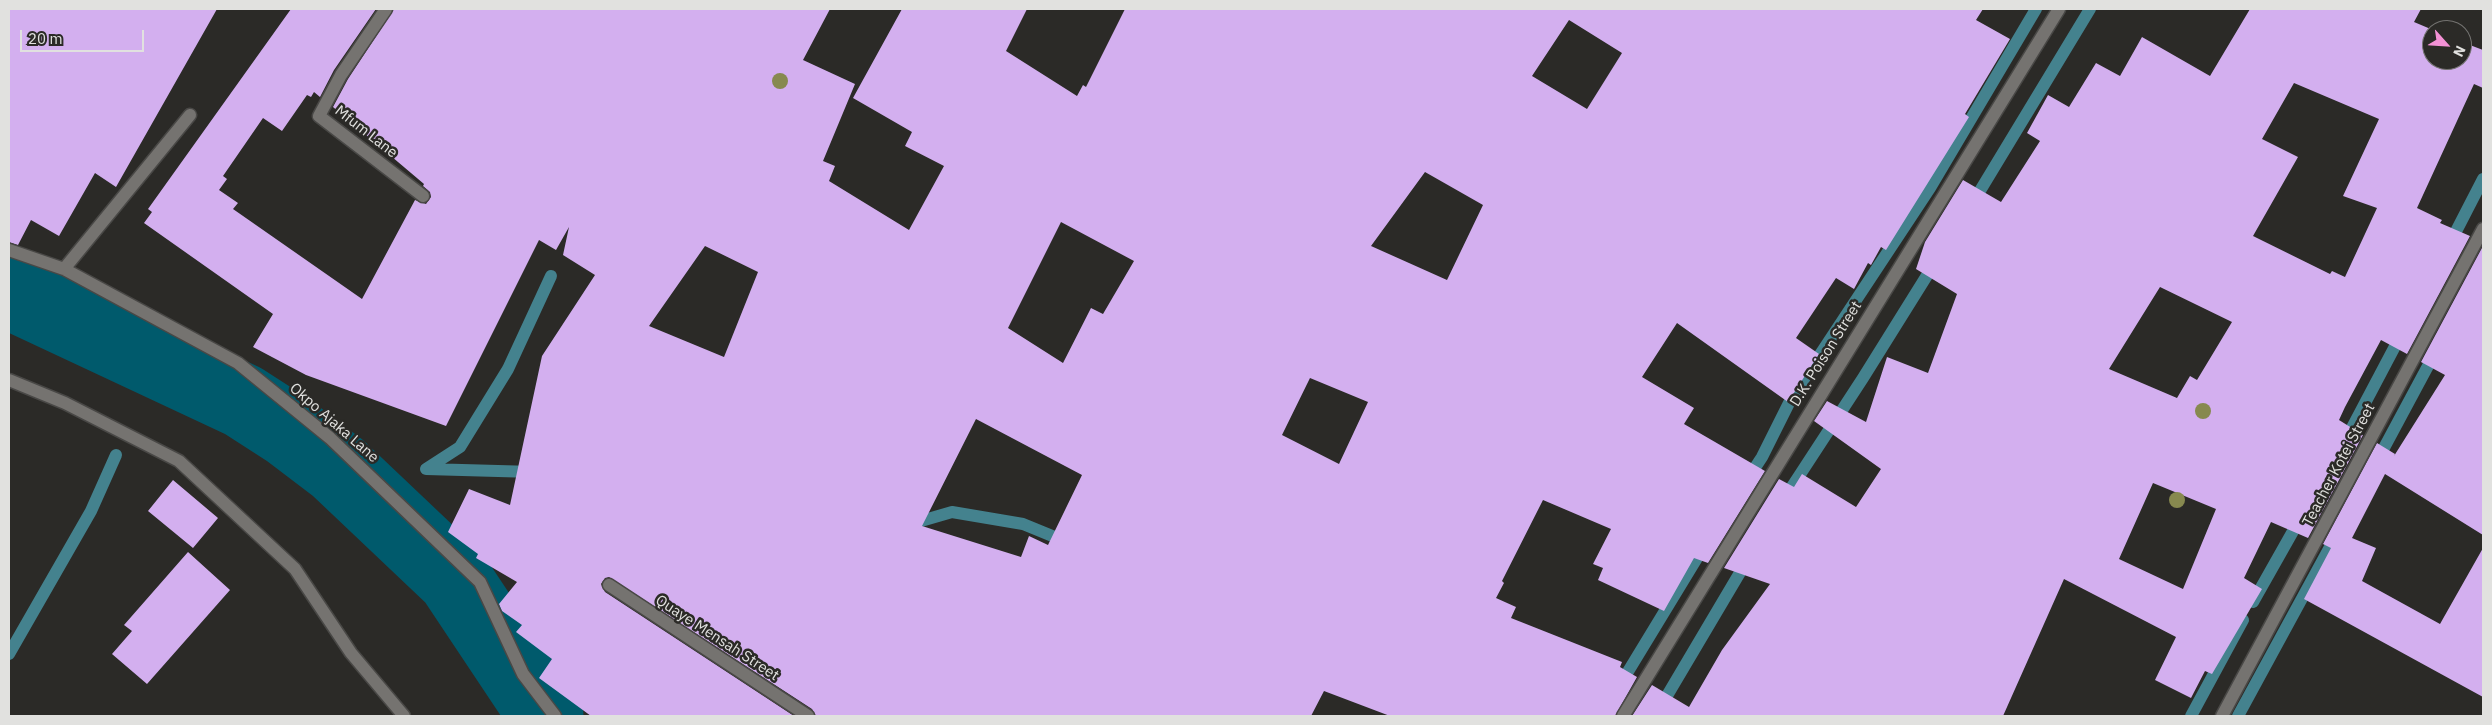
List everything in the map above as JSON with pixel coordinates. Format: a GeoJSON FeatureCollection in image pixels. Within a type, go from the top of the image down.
{"type":"FeatureCollection","features":[{"type":"Feature","properties":{"kind":"street","name":"Mfum Lane"},"geometry":{"type":"LineString","coordinates":[[386,9],[341,75],[318,116],[423,196]]}},
{"type":"Feature","properties":{"kind":"street","name":"D.K. Poison Street"},"geometry":{"type":"LineString","coordinates":[[1623,716],[2059,9]]}},
{"type":"Feature","properties":{"kind":"street"},"geometry":{"type":"LineString","coordinates":[[64,269],[190,116]]}},
{"type":"Feature","properties":{"kind":"street","name":"Teacher Kotei Street"},"geometry":{"type":"LineString","coordinates":[[2222,716],[2483,229]]}},
{"type":"Feature","properties":{"kind":"street","name":"Okpo Ajaka Lane"},"geometry":{"type":"LineString","coordinates":[[9,250],[64,269],[238,363],[330,438],[441,542],[480,582],[523,674],[555,716]]}},
{"type":"Feature","properties":{"kind":"street"},"geometry":{"type":"LineString","coordinates":[[9,380],[65,403],[179,461],[295,570],[351,653],[404,716]]}},
{"type":"Feature","properties":{"kind":"street","name":"Quaye Mensah Street"},"geometry":{"type":"LineString","coordinates":[[609,586],[808,716]]}},
{"type":"Feature","properties":{"kind":"building"},"geometry":{"type":"Polygon","coordinates":[[[9,9],[217,9],[116,187],[95,173],[59,236],[31,220],[18,245],[9,242],[9,9]]]}},
{"type":"Feature","properties":{"kind":"building"},"geometry":{"type":"Polygon","coordinates":[[[291,9],[376,9],[334,70],[320,97],[314,92],[311,97],[307,95],[282,131],[263,118],[223,176],[227,179],[219,190],[238,203],[233,209],[362,299],[415,200],[426,204],[431,197],[430,192],[423,186],[424,184],[333,107],[348,79],[394,9],[830,9],[803,60],[855,84],[823,161],[835,166],[829,181],[909,230],[944,166],[905,146],[912,132],[853,98],[902,9],[1027,9],[1006,51],[1077,96],[1083,85],[1086,87],[1125,9],[1983,9],[1976,20],[2010,39],[1965,114],[1969,117],[1886,250],[1881,247],[1871,265],[1868,263],[1854,289],[1836,278],[1796,338],[1819,354],[1788,402],[1677,323],[1642,377],[1694,408],[1684,424],[1765,471],[1708,563],[1694,558],[1664,611],[1598,580],[1603,568],[1593,564],[1611,529],[1543,500],[1502,581],[1504,583],[1496,598],[1516,607],[1511,618],[1622,662],[1620,667],[1637,677],[1615,716],[1390,716],[1324,691],[1311,716],[816,716],[812,709],[609,577],[605,578],[601,584],[605,592],[794,716],[591,716],[539,678],[552,659],[516,632],[522,625],[502,611],[499,604],[517,582],[476,558],[478,554],[448,532],[469,489],[510,505],[542,356],[595,275],[563,255],[569,227],[556,250],[539,240],[446,426],[306,375],[253,347],[273,314],[144,223],[152,212],[148,209],[291,9]],[[1569,20],[1532,76],[1587,109],[1622,53],[1569,20]],[[1425,172],[1371,246],[1447,280],[1483,205],[1425,172]],[[1061,222],[1008,328],[1063,363],[1091,308],[1103,314],[1134,261],[1061,222]],[[705,246],[649,326],[724,357],[758,272],[705,246]],[[1310,378],[1282,435],[1339,464],[1368,402],[1310,378]],[[976,419],[922,526],[1021,557],[1029,536],[1048,545],[1082,475],[976,419]]]}},
{"type":"Feature","properties":{"kind":"building"},"geometry":{"type":"Polygon","coordinates":[[[2250,9],[2421,9],[2414,22],[2422,25],[2422,70],[2472,70],[2472,46],[2483,50],[2483,88],[2474,84],[2417,208],[2442,220],[2440,223],[2470,236],[2407,354],[2381,340],[2345,407],[2339,420],[2363,435],[2308,538],[2271,522],[2244,578],[2262,589],[2212,674],[2205,671],[2191,698],[2155,680],[2176,637],[2064,579],[2003,716],[1632,716],[1652,685],[1689,707],[1722,650],[1770,584],[1724,568],[1779,479],[1794,487],[1802,474],[1856,507],[1881,469],[1814,421],[1827,401],[1866,422],[1887,357],[1928,373],[1957,294],[1916,269],[1925,242],[1963,180],[2001,202],[2040,141],[2027,133],[2048,95],[2069,107],[2096,63],[2120,76],[2142,37],[2210,76],[2250,9]],[[2294,83],[2262,139],[2298,157],[2253,236],[2330,274],[2332,271],[2345,277],[2377,208],[2343,196],[2379,119],[2294,83]],[[2160,287],[2109,369],[2177,398],[2190,376],[2197,380],[2232,322],[2160,287]],[[2153,483],[2119,559],[2183,589],[2216,509],[2153,483]]]}},
{"type":"Feature","properties":{"kind":"building"},"geometry":{"type":"Polygon","coordinates":[[[2483,246],[2483,535],[2385,474],[2352,538],[2376,548],[2362,581],[2440,624],[2483,548],[2483,697],[2304,599],[2331,548],[2323,544],[2377,443],[2395,454],[2394,456],[2445,375],[2421,362],[2483,246]]]}},
{"type":"Feature","properties":{"kind":"building"},"geometry":{"type":"Polygon","coordinates":[[[173,480],[218,518],[193,548],[148,511],[173,480]]]}},
{"type":"Feature","properties":{"kind":"building"},"geometry":{"type":"Polygon","coordinates":[[[188,552],[230,590],[147,684],[112,654],[132,631],[124,625],[188,552]]]}},
{"type":"Feature","properties":{"kind":"waterway"},"geometry":{"type":"LineString","coordinates":[[1747,480],[1762,457],[1792,397],[1930,188],[2036,9]]}},
{"type":"Feature","properties":{"kind":"waterway"},"geometry":{"type":"LineString","coordinates":[[1972,204],[2090,9]]}},
{"type":"Feature","properties":{"kind":"waterway"},"geometry":{"type":"LineString","coordinates":[[2449,245],[2483,179]]}},
{"type":"Feature","properties":{"kind":"waterway"},"geometry":{"type":"LineString","coordinates":[[1784,499],[1936,261]]}},
{"type":"Feature","properties":{"kind":"waterway"},"geometry":{"type":"LineString","coordinates":[[426,469],[460,447],[508,369],[551,276]]}},
{"type":"Feature","properties":{"kind":"waterway"},"geometry":{"type":"LineString","coordinates":[[9,293],[243,401],[288,430],[338,468],[454,578],[546,716]]}},
{"type":"Feature","properties":{"kind":"waterway"},"geometry":{"type":"LineString","coordinates":[[2345,441],[2402,333]]}},
{"type":"Feature","properties":{"kind":"waterway"},"geometry":{"type":"LineString","coordinates":[[2377,461],[2436,351]]}},
{"type":"Feature","properties":{"kind":"waterway"},"geometry":{"type":"LineString","coordinates":[[9,654],[91,511],[116,455]]}},
{"type":"Feature","properties":{"kind":"waterway"},"geometry":{"type":"LineString","coordinates":[[426,469],[534,472]]}},
{"type":"Feature","properties":{"kind":"waterway"},"geometry":{"type":"LineString","coordinates":[[909,516],[921,521],[952,512],[1023,524],[1067,542]]}},
{"type":"Feature","properties":{"kind":"waterway"},"geometry":{"type":"LineString","coordinates":[[2253,602],[2301,517]]}},
{"type":"Feature","properties":{"kind":"waterway"},"geometry":{"type":"LineString","coordinates":[[2238,716],[2337,534]]}},
{"type":"Feature","properties":{"kind":"waterway"},"geometry":{"type":"LineString","coordinates":[[1601,716],[1705,545]]}},
{"type":"Feature","properties":{"kind":"waterway"},"geometry":{"type":"LineString","coordinates":[[1655,716],[1748,559]]}},
{"type":"Feature","properties":{"kind":"waterway"},"geometry":{"type":"LineString","coordinates":[[2191,716],[2243,620]]}}]}
